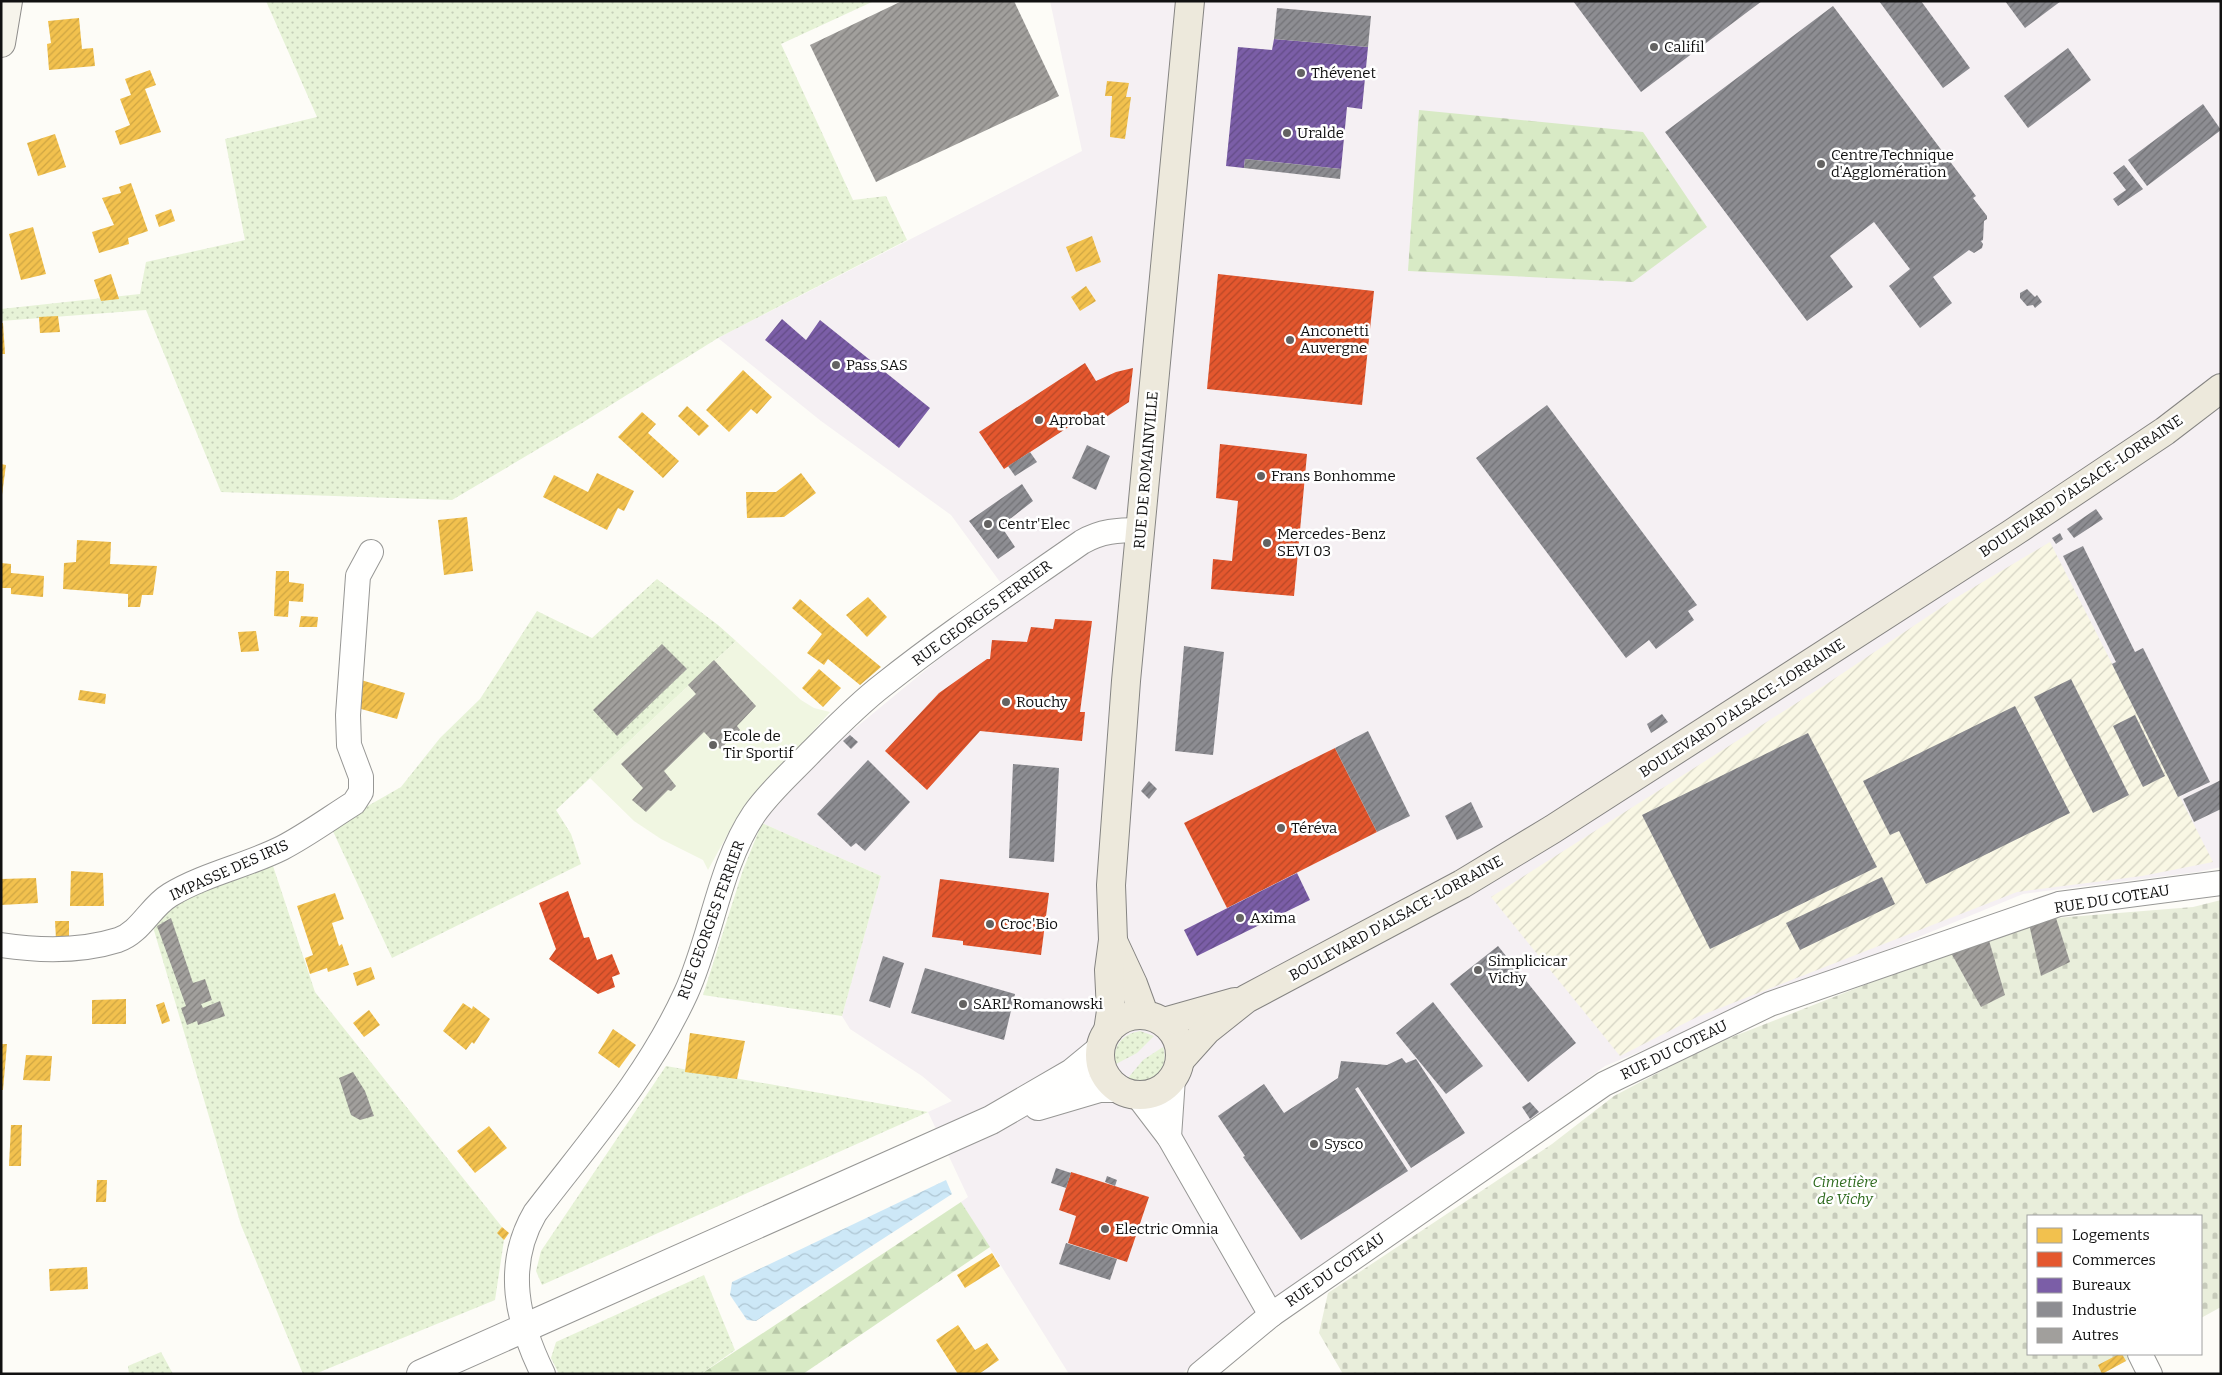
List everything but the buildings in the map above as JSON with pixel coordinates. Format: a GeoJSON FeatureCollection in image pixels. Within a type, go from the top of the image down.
{"type":"FeatureCollection","features":[{"type":"Feature","properties":{"kind":"main road"},"geometry":{"type":"LineString","coordinates":[[1,43],[8,1]]}},
{"type":"Feature","properties":{"kind":"main road","name":"RUE DE ROMAINVILLE"},"geometry":{"type":"LineString","coordinates":[[1104,1041],[1111,1011],[1110,970],[1113,940],[1110,886],[1140,530],[1190,1]]}},
{"type":"Feature","properties":{"kind":"main road","name":"BOULEVARD D'ALSACE-LORRAINE"},"geometry":{"type":"LineString","coordinates":[[1177,1068],[1208,1030],[1246,999],[1462,884],[1553,829],[2012,534],[2165,431],[2221,388]]}},
{"type":"Feature","properties":{"kind":"main road","name":"RUE DE ROMAINVILLE"},"geometry":{"type":"LineString","coordinates":[[1113,940],[1134,984],[1154,1018]]}},
{"type":"Feature","properties":{"kind":"main road","name":"BOULEVARD D'ALSACE-LORRAINE"},"geometry":{"type":"LineString","coordinates":[[1154,1018],[1246,999]]}},
{"type":"Feature","properties":{"kind":"main road"},"geometry":{"type":"LineString","coordinates":[[1124,1018],[1154,1018],[1178,1038],[1177,1068],[1157,1092],[1127,1091],[1103,1071],[1104,1041],[1124,1018]]}},
{"type":"Feature","properties":{"kind":"street","name":"RUE GEORGES FERRIER"},"geometry":{"type":"LineString","coordinates":[[542,1374],[532,1351],[525,1326],[515,1276],[525,1229],[540,1205],[632,1089],[663,1037],[686,993],[698,964],[731,860],[754,814],[774,790],[881,686],[932,648],[1094,535],[1111,530],[1140,530]]}},
{"type":"Feature","properties":{"kind":"street","name":"IMPASSE DES IRIS"},"geometry":{"type":"LineString","coordinates":[[1,945],[36,950],[82,948],[120,939],[132,933],[156,906],[168,896],[188,885],[282,848],[354,804],[361,792],[361,777],[349,745],[348,715],[358,576],[371,552]]}},
{"type":"Feature","properties":{"kind":"street","name":"RUE DU COTEAU"},"geometry":{"type":"LineString","coordinates":[[1200,1374],[1271,1315],[1604,1084],[1770,1004],[2059,904],[2221,883]]}},
{"type":"Feature","properties":{"kind":"street"},"geometry":{"type":"LineString","coordinates":[[986,1123],[1072,1073],[1104,1041]]}},
{"type":"Feature","properties":{"kind":"street"},"geometry":{"type":"LineString","coordinates":[[1169,1137],[1177,1068]]}},
{"type":"Feature","properties":{"kind":"street"},"geometry":{"type":"LineString","coordinates":[[421,1374],[525,1326],[986,1123],[1099,1088],[1127,1091],[1169,1137],[1271,1315]]}},
{"type":"Feature","properties":{"kind":"street"},"geometry":{"type":"LineString","coordinates":[[2140,1355],[2150,1374]]}},
{"type":"Feature","properties":{"kind":"shaded area"},"geometry":{"type":"Polygon","coordinates":[[[1050,1],[2221,1],[2221,867],[2198,872],[2023,894],[1605,1066],[1181,1374],[1069,1374],[961,1202],[968,1197],[928,1112],[952,1101],[922,1076],[850,1029],[842,1016],[881,876],[762,823],[825,753],[945,654],[1014,601],[951,515],[821,421],[718,338],[1082,151],[1050,1]]]}},
{"type":"Feature","properties":{"kind":"shaded area"},"geometry":{"type":"Polygon","coordinates":[[[2050,542],[2213,862],[2142,876],[2017,892],[1697,1017],[1620,1056],[1491,897],[1825,685],[1954,599],[2050,542]]]}},
{"type":"Feature","properties":{"kind":"green space"},"geometry":{"type":"Polygon","coordinates":[[[266,1],[874,1],[781,44],[853,200],[886,196],[907,240],[718,338],[582,423],[452,500],[221,492],[146,310],[1,321],[1,309],[140,294],[146,262],[245,240],[225,139],[317,117],[266,1]]]}},
{"type":"Feature","properties":{"kind":"green space"},"geometry":{"type":"Polygon","coordinates":[[[1419,110],[1643,132],[1707,227],[1633,282],[1408,271],[1419,110]]]}},
{"type":"Feature","properties":{"kind":"green space"},"geometry":{"type":"Polygon","coordinates":[[[657,579],[736,641],[556,810],[571,834],[581,864],[392,958],[331,827],[401,787],[440,738],[480,699],[537,611],[592,638],[657,579]]]}},
{"type":"Feature","properties":{"kind":"green space","name":"Ecole de Tir Sportif"},"geometry":{"type":"Polygon","coordinates":[[[736,641],[801,700],[814,708],[830,712],[736,819],[708,870],[703,860],[661,839],[634,821],[590,778],[736,641]]]}},
{"type":"Feature","properties":{"kind":"green space"},"geometry":{"type":"Polygon","coordinates":[[[762,823],[881,876],[842,1016],[703,995],[743,870],[762,823]]]}},
{"type":"Feature","properties":{"kind":"green space"},"geometry":{"type":"Polygon","coordinates":[[[271,860],[315,992],[502,1227],[498,1233],[504,1240],[495,1300],[315,1374],[303,1374],[241,1225],[153,927],[166,904],[271,860]]]}},
{"type":"Feature","properties":{"kind":"green space","name":"Cimetière de Vichy"},"geometry":{"type":"Polygon","coordinates":[[[2221,900],[2221,1307],[2202,1317],[2202,1215],[2027,1215],[2027,1355],[2136,1355],[2102,1374],[1343,1374],[1319,1333],[1328,1293],[1552,1144],[1614,1096],[1709,1046],[1951,951],[2029,924],[2056,918],[2193,907],[2221,900]]]}},
{"type":"Feature","properties":{"kind":"green space"},"geometry":{"type":"Polygon","coordinates":[[[1140,1031],[1154,1036],[1137,1053],[1116,1064],[1115,1052],[1117,1046],[1128,1035],[1140,1031]]]}},
{"type":"Feature","properties":{"kind":"green space"},"geometry":{"type":"Polygon","coordinates":[[[1163,1047],[1164,1063],[1156,1074],[1143,1080],[1128,1078],[1143,1060],[1163,1047]]]}},
{"type":"Feature","properties":{"kind":"green space"},"geometry":{"type":"Polygon","coordinates":[[[666,1066],[928,1112],[542,1285],[536,1271],[541,1251],[666,1066]]]}},
{"type":"Feature","properties":{"kind":"green space"},"geometry":{"type":"Polygon","coordinates":[[[961,1202],[990,1247],[803,1374],[701,1374],[961,1202]]]}},
{"type":"Feature","properties":{"kind":"green space"},"geometry":{"type":"Polygon","coordinates":[[[704,1275],[735,1350],[701,1374],[559,1374],[551,1358],[556,1342],[704,1275]]]}},
{"type":"Feature","properties":{"kind":"green space"},"geometry":{"type":"Polygon","coordinates":[[[161,1352],[173,1374],[129,1374],[128,1366],[161,1352]]]}},
{"type":"Feature","properties":{"kind":"water"},"geometry":{"type":"Polygon","coordinates":[[[946,1180],[952,1194],[756,1321],[747,1320],[730,1295],[732,1282],[946,1180]]]}},
{"type":"Feature","properties":{"kind":"place","name":"Califil"},"geometry":{"type":"Point","coordinates":[1654,47]}},
{"type":"Feature","properties":{"kind":"place","name":"Thévenet"},"geometry":{"type":"Point","coordinates":[1301,73]}},
{"type":"Feature","properties":{"kind":"place","name":"Uralde"},"geometry":{"type":"Point","coordinates":[1287,133]}},
{"type":"Feature","properties":{"kind":"place","name":"Centre Technique d'Agglomération"},"geometry":{"type":"Point","coordinates":[1821,164]}},
{"type":"Feature","properties":{"kind":"place","name":"Anconetti Auvergne"},"geometry":{"type":"Point","coordinates":[1290,340]}},
{"type":"Feature","properties":{"kind":"place","name":"Pass SAS"},"geometry":{"type":"Point","coordinates":[836,365]}},
{"type":"Feature","properties":{"kind":"place","name":"Aprobat"},"geometry":{"type":"Point","coordinates":[1039,420]}},
{"type":"Feature","properties":{"kind":"place","name":"Frans Bonhomme"},"geometry":{"type":"Point","coordinates":[1261,476]}},
{"type":"Feature","properties":{"kind":"place","name":"Centr'Elec"},"geometry":{"type":"Point","coordinates":[988,524]}},
{"type":"Feature","properties":{"kind":"place","name":"Mercedes-Benz SEVI 03"},"geometry":{"type":"Point","coordinates":[1267,543]}},
{"type":"Feature","properties":{"kind":"place","name":"Rouchy"},"geometry":{"type":"Point","coordinates":[1006,702]}},
{"type":"Feature","properties":{"kind":"place","name":"Ecole de Tir Sportif"},"geometry":{"type":"Point","coordinates":[713,745]}},
{"type":"Feature","properties":{"kind":"place","name":"Téréva"},"geometry":{"type":"Point","coordinates":[1281,828]}},
{"type":"Feature","properties":{"kind":"place","name":"Axima"},"geometry":{"type":"Point","coordinates":[1240,918]}},
{"type":"Feature","properties":{"kind":"place","name":"Croc'Bio"},"geometry":{"type":"Point","coordinates":[990,924]}},
{"type":"Feature","properties":{"kind":"place","name":"Simplicicar Vichy"},"geometry":{"type":"Point","coordinates":[1478,970]}},
{"type":"Feature","properties":{"kind":"place","name":"SARL Romanowski"},"geometry":{"type":"Point","coordinates":[963,1004]}},
{"type":"Feature","properties":{"kind":"place","name":"Sysco"},"geometry":{"type":"Point","coordinates":[1314,1144]}},
{"type":"Feature","properties":{"kind":"place","name":"Electric Omnia"},"geometry":{"type":"Point","coordinates":[1105,1229]}}]}
